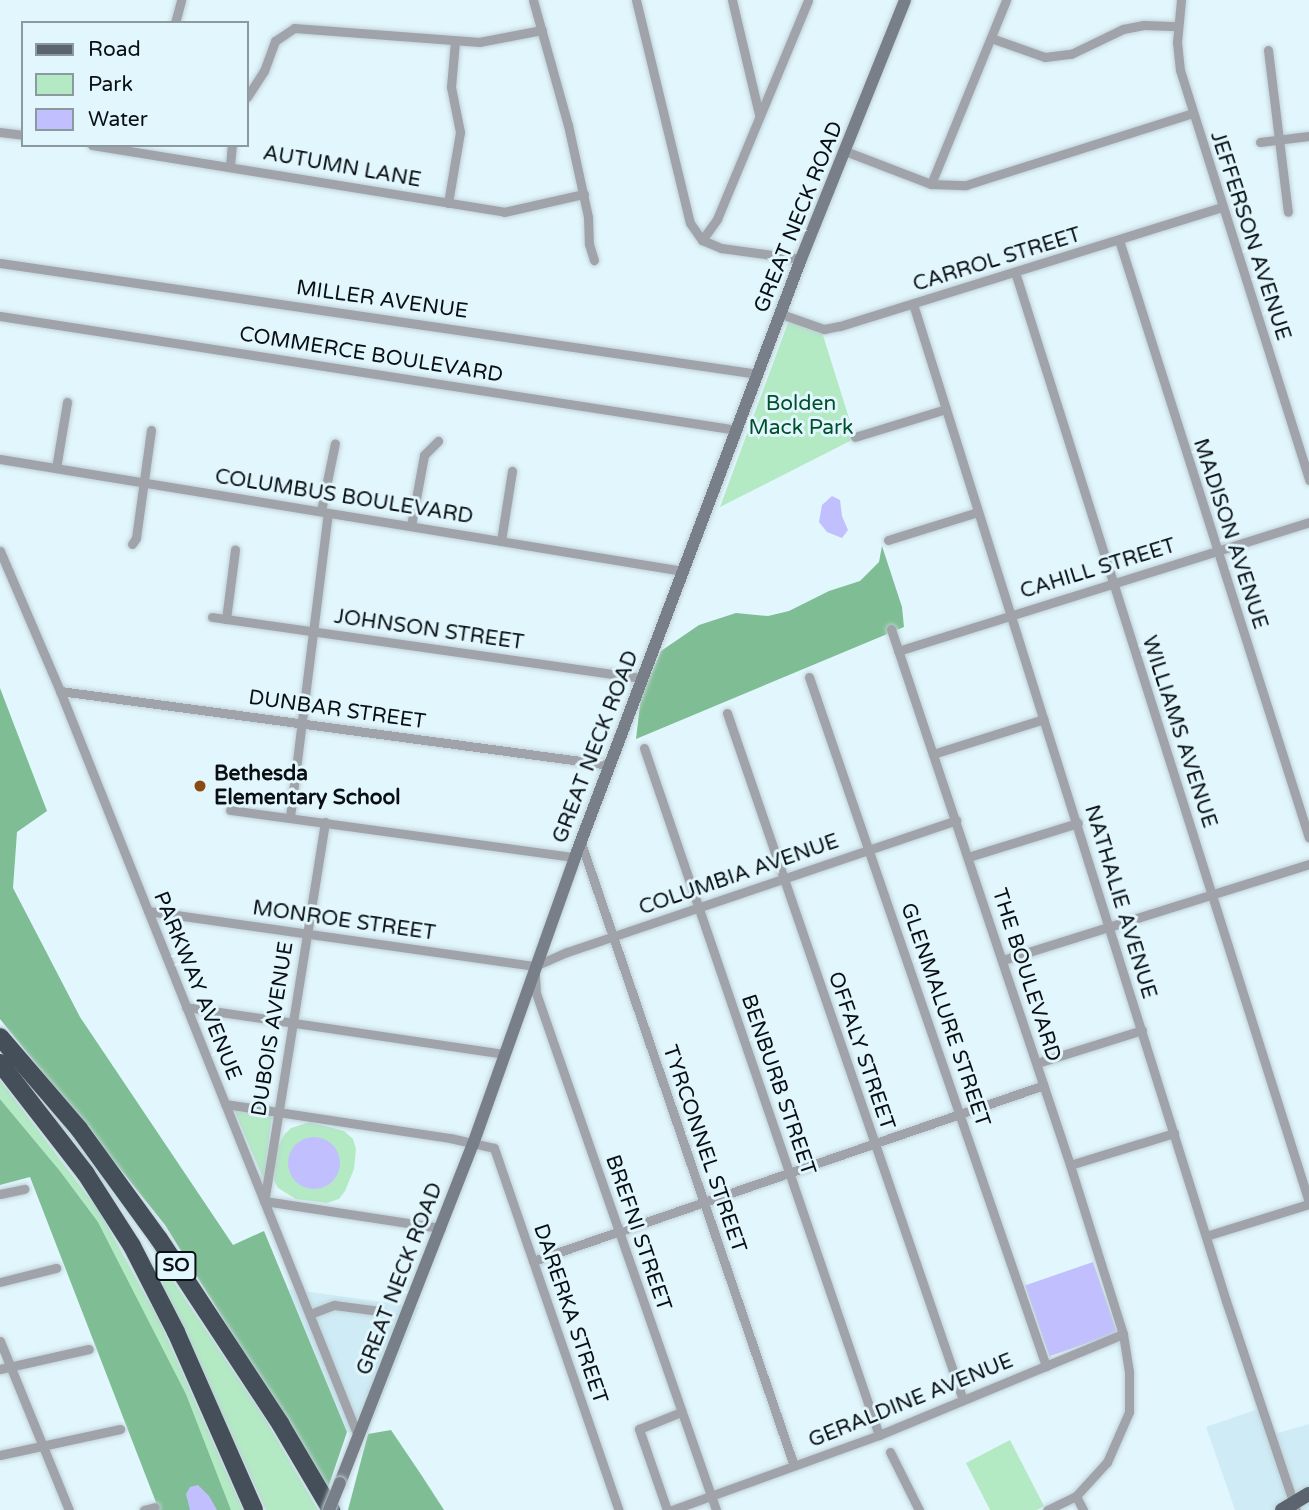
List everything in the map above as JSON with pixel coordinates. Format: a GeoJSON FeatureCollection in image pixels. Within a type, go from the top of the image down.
{"type":"FeatureCollection","features":[{"type":"Feature","properties":{"kind":"highway","name":"SO"},"geometry":{"type":"LineString","coordinates":[[0,1037],[79,1129],[159,1239],[274,1415],[330,1510]]}},
{"type":"Feature","properties":{"kind":"highway","name":"SO"},"geometry":{"type":"LineString","coordinates":[[0,1063],[86,1174],[138,1258],[176,1332],[254,1510]]}},
{"type":"Feature","properties":{"kind":"main road","name":"GREAT NECK ROAD"},"geometry":{"type":"LineString","coordinates":[[330,1510],[396,1348],[473,1144],[575,857],[801,259],[905,0]]}},
{"type":"Feature","properties":{"kind":"main road"},"geometry":{"type":"LineString","coordinates":[[1291,1508],[1309,1494]]}},
{"type":"Feature","properties":{"kind":"street"},"geometry":{"type":"LineString","coordinates":[[176,21],[181,0]]}},
{"type":"Feature","properties":{"kind":"street"},"geometry":{"type":"LineString","coordinates":[[533,0],[584,194],[594,260]]}},
{"type":"Feature","properties":{"kind":"street"},"geometry":{"type":"LineString","coordinates":[[636,0],[682,201],[690,223],[702,240],[721,248],[801,259]]}},
{"type":"Feature","properties":{"kind":"street"},"geometry":{"type":"LineString","coordinates":[[732,0],[759,114]]}},
{"type":"Feature","properties":{"kind":"street"},"geometry":{"type":"LineString","coordinates":[[702,240],[717,219],[807,0]]}},
{"type":"Feature","properties":{"kind":"street"},"geometry":{"type":"LineString","coordinates":[[931,184],[1006,0]]}},
{"type":"Feature","properties":{"kind":"street","name":"JEFFERSON AVENUE"},"geometry":{"type":"LineString","coordinates":[[1181,0],[1176,56],[1309,480]]}},
{"type":"Feature","properties":{"kind":"street"},"geometry":{"type":"LineString","coordinates":[[991,38],[1045,57],[1071,54],[1123,29],[1144,24],[1178,26]]}},
{"type":"Feature","properties":{"kind":"street"},"geometry":{"type":"LineString","coordinates":[[248,95],[264,71],[275,41],[294,28],[490,42],[542,30]]}},
{"type":"Feature","properties":{"kind":"street"},"geometry":{"type":"LineString","coordinates":[[448,203],[460,132],[451,87],[456,41]]}},
{"type":"Feature","properties":{"kind":"street"},"geometry":{"type":"LineString","coordinates":[[1268,50],[1288,212]]}},
{"type":"Feature","properties":{"kind":"street"},"geometry":{"type":"LineString","coordinates":[[845,151],[931,184],[966,186],[1193,113]]}},
{"type":"Feature","properties":{"kind":"street"},"geometry":{"type":"LineString","coordinates":[[0,132],[21,135]]}},
{"type":"Feature","properties":{"kind":"street"},"geometry":{"type":"LineString","coordinates":[[1260,142],[1309,136]]}},
{"type":"Feature","properties":{"kind":"street","name":"AUTUMN LANE"},"geometry":{"type":"LineString","coordinates":[[105,147],[504,212],[584,194]]}},
{"type":"Feature","properties":{"kind":"street"},"geometry":{"type":"LineString","coordinates":[[230,166],[232,147]]}},
{"type":"Feature","properties":{"kind":"street","name":"CARROL STREET"},"geometry":{"type":"LineString","coordinates":[[781,314],[824,330],[1223,207]]}},
{"type":"Feature","properties":{"kind":"street","name":"MADISON AVENUE"},"geometry":{"type":"LineString","coordinates":[[1119,240],[1309,838]]}},
{"type":"Feature","properties":{"kind":"street","name":"MILLER AVENUE"},"geometry":{"type":"LineString","coordinates":[[0,263],[758,374]]}},
{"type":"Feature","properties":{"kind":"street","name":"WILLIAMS AVENUE"},"geometry":{"type":"LineString","coordinates":[[1014,272],[1309,1203]]}},
{"type":"Feature","properties":{"kind":"street","name":"NATHALIE AVENUE"},"geometry":{"type":"LineString","coordinates":[[913,304],[1291,1508]]}},
{"type":"Feature","properties":{"kind":"street","name":"COMMERCE BOULEVARD"},"geometry":{"type":"LineString","coordinates":[[0,316],[737,430]]}},
{"type":"Feature","properties":{"kind":"street"},"geometry":{"type":"LineString","coordinates":[[56,468],[67,402]]}},
{"type":"Feature","properties":{"kind":"street"},"geometry":{"type":"LineString","coordinates":[[855,437],[946,409]]}},
{"type":"Feature","properties":{"kind":"street"},"geometry":{"type":"LineString","coordinates":[[132,544],[136,538],[151,430]]}},
{"type":"Feature","properties":{"kind":"street"},"geometry":{"type":"LineString","coordinates":[[411,526],[424,455],[438,440]]}},
{"type":"Feature","properties":{"kind":"street"},"geometry":{"type":"LineString","coordinates":[[290,817],[335,443]]}},
{"type":"Feature","properties":{"kind":"street","name":"COLUMBUS BOULEVARD"},"geometry":{"type":"LineString","coordinates":[[0,460],[683,571]]}},
{"type":"Feature","properties":{"kind":"street"},"geometry":{"type":"LineString","coordinates":[[501,541],[512,471]]}},
{"type":"Feature","properties":{"kind":"street"},"geometry":{"type":"LineString","coordinates":[[888,540],[978,512]]}},
{"type":"Feature","properties":{"kind":"street","name":"CAHILL STREET"},"geometry":{"type":"LineString","coordinates":[[898,651],[1309,522]]}},
{"type":"Feature","properties":{"kind":"street"},"geometry":{"type":"LineString","coordinates":[[226,619],[235,550]]}},
{"type":"Feature","properties":{"kind":"street","name":"PARKWAY AVENUE"},"geometry":{"type":"LineString","coordinates":[[0,551],[60,691],[358,1436]]}},
{"type":"Feature","properties":{"kind":"street","name":"JOHNSON STREET"},"geometry":{"type":"LineString","coordinates":[[212,617],[642,678]]}},
{"type":"Feature","properties":{"kind":"street","name":"THE BOULEVARD"},"geometry":{"type":"LineString","coordinates":[[891,629],[1037,1063],[1123,1334],[1129,1371],[1129,1412],[1107,1462],[1076,1496]]}},
{"type":"Feature","properties":{"kind":"street","name":"GLENMALURE STREET"},"geometry":{"type":"LineString","coordinates":[[809,677],[1046,1366]]}},
{"type":"Feature","properties":{"kind":"street","name":"DUNBAR STREET"},"geometry":{"type":"LineString","coordinates":[[60,691],[610,765]]}},
{"type":"Feature","properties":{"kind":"street","name":"OFFALY STREET"},"geometry":{"type":"LineString","coordinates":[[727,713],[963,1399]]}},
{"type":"Feature","properties":{"kind":"street"},"geometry":{"type":"LineString","coordinates":[[933,754],[1044,719]]}},
{"type":"Feature","properties":{"kind":"street","name":"BENBURB STREET"},"geometry":{"type":"LineString","coordinates":[[644,748],[879,1435]]}},
{"type":"Feature","properties":{"kind":"street"},"geometry":{"type":"LineString","coordinates":[[230,810],[575,857]]}},
{"type":"Feature","properties":{"kind":"street","name":"COLUMBIA AVENUE"},"geometry":{"type":"LineString","coordinates":[[535,967],[564,953],[956,820]]}},
{"type":"Feature","properties":{"kind":"street","name":"DUBOIS AVENUE"},"geometry":{"type":"LineString","coordinates":[[264,1201],[324,822]]}},
{"type":"Feature","properties":{"kind":"street"},"geometry":{"type":"LineString","coordinates":[[968,857],[1077,824]]}},
{"type":"Feature","properties":{"kind":"street","name":"TYRCONNEL STREET"},"geometry":{"type":"LineString","coordinates":[[581,843],[794,1466]]}},
{"type":"Feature","properties":{"kind":"street"},"geometry":{"type":"LineString","coordinates":[[1003,960],[1309,864]]}},
{"type":"Feature","properties":{"kind":"street","name":"MONROE STREET"},"geometry":{"type":"LineString","coordinates":[[148,911],[535,967]]}},
{"type":"Feature","properties":{"kind":"street","name":"BREFNI STREET"},"geometry":{"type":"LineString","coordinates":[[535,967],[536,993],[716,1510]]}},
{"type":"Feature","properties":{"kind":"street"},"geometry":{"type":"LineString","coordinates":[[186,1007],[503,1054]]}},
{"type":"Feature","properties":{"kind":"street"},"geometry":{"type":"LineString","coordinates":[[1037,1063],[1142,1030]]}},
{"type":"Feature","properties":{"kind":"street"},"geometry":{"type":"LineString","coordinates":[[533,1261],[1044,1085]]}},
{"type":"Feature","properties":{"kind":"street"},"geometry":{"type":"LineString","coordinates":[[225,1104],[473,1144]]}},
{"type":"Feature","properties":{"kind":"street"},"geometry":{"type":"LineString","coordinates":[[1070,1165],[1174,1133]]}},
{"type":"Feature","properties":{"kind":"street","name":"DARERKA STREET"},"geometry":{"type":"LineString","coordinates":[[473,1144],[494,1148],[619,1510]]}},
{"type":"Feature","properties":{"kind":"street"},"geometry":{"type":"LineString","coordinates":[[0,1194],[24,1189]]}},
{"type":"Feature","properties":{"kind":"street"},"geometry":{"type":"LineString","coordinates":[[264,1201],[441,1228]]}},
{"type":"Feature","properties":{"kind":"street"},"geometry":{"type":"LineString","coordinates":[[1206,1236],[1309,1203]]}},
{"type":"Feature","properties":{"kind":"street"},"geometry":{"type":"LineString","coordinates":[[0,1282],[56,1268]]}},
{"type":"Feature","properties":{"kind":"street"},"geometry":{"type":"LineString","coordinates":[[310,1314],[334,1305],[380,1311]]}},
{"type":"Feature","properties":{"kind":"street","name":"GERALDINE AVENUE"},"geometry":{"type":"LineString","coordinates":[[670,1510],[879,1435],[1123,1334]]}},
{"type":"Feature","properties":{"kind":"street"},"geometry":{"type":"LineString","coordinates":[[0,1341],[69,1510]]}},
{"type":"Feature","properties":{"kind":"street"},"geometry":{"type":"LineString","coordinates":[[0,1369],[89,1349]]}},
{"type":"Feature","properties":{"kind":"street"},"geometry":{"type":"LineString","coordinates":[[670,1510],[639,1429],[681,1412]]}},
{"type":"Feature","properties":{"kind":"street"},"geometry":{"type":"LineString","coordinates":[[0,1455],[120,1429]]}},
{"type":"Feature","properties":{"kind":"street"},"geometry":{"type":"LineString","coordinates":[[890,1452],[919,1510]]}},
{"type":"Feature","properties":{"kind":"street"},"geometry":{"type":"LineString","coordinates":[[1047,1510],[1076,1496],[1083,1510]]}},
{"type":"Feature","properties":{"kind":"street"},"geometry":{"type":"LineString","coordinates":[[144,1510],[155,1507]]}},
{"type":"Feature","properties":{"kind":"shaded area"},"geometry":{"type":"Polygon","coordinates":[[[288,1289],[419,1307],[368,1434],[347,1432],[288,1289]]]}},
{"type":"Feature","properties":{"kind":"shaded area"},"geometry":{"type":"Polygon","coordinates":[[[1258,1409],[1267,1436],[1309,1424],[1309,1510],[1235,1510],[1206,1427],[1258,1409]]]}},
{"type":"Feature","properties":{"kind":"green space","name":"Bolden Mack Park"},"geometry":{"type":"Polygon","coordinates":[[[789,320],[822,332],[853,431],[850,441],[720,507],[789,320]]]}},
{"type":"Feature","properties":{"kind":"green space"},"geometry":{"type":"Polygon","coordinates":[[[882,546],[902,607],[904,627],[636,739],[641,696],[661,651],[699,625],[736,613],[768,616],[789,611],[829,591],[860,581],[879,562],[882,546]]]}},
{"type":"Feature","properties":{"kind":"green space"},"geometry":{"type":"Polygon","coordinates":[[[0,688],[47,811],[17,832],[13,888],[80,1017],[233,1245],[264,1231],[347,1432],[328,1488],[165,1225],[0,1019],[0,688]]]}},
{"type":"Feature","properties":{"kind":"green space"},"geometry":{"type":"Polygon","coordinates":[[[0,1080],[99,1211],[160,1322],[243,1510],[231,1510],[186,1394],[98,1222],[0,1099],[0,1080]]]}},
{"type":"Feature","properties":{"kind":"green space"},"geometry":{"type":"Polygon","coordinates":[[[0,1099],[98,1222],[186,1394],[231,1510],[159,1510],[30,1177],[0,1185],[0,1099]]]}},
{"type":"Feature","properties":{"kind":"green space"},"geometry":{"type":"Polygon","coordinates":[[[233,1108],[272,1115],[264,1180],[233,1108]]]}},
{"type":"Feature","properties":{"kind":"green space"},"geometry":{"type":"Polygon","coordinates":[[[310,1122],[344,1131],[353,1139],[356,1149],[354,1169],[345,1191],[339,1199],[327,1203],[296,1199],[278,1188],[274,1180],[276,1152],[284,1135],[291,1128],[310,1122]]]}},
{"type":"Feature","properties":{"kind":"green space"},"geometry":{"type":"Polygon","coordinates":[[[161,1263],[265,1419],[318,1510],[266,1510],[163,1285],[161,1263]]]}},
{"type":"Feature","properties":{"kind":"green space"},"geometry":{"type":"Polygon","coordinates":[[[391,1430],[444,1510],[348,1510],[368,1434],[391,1430]]]}},
{"type":"Feature","properties":{"kind":"green space"},"geometry":{"type":"Polygon","coordinates":[[[1010,1440],[1044,1506],[1037,1510],[990,1510],[966,1463],[1010,1440]]]}},
{"type":"Feature","properties":{"kind":"water"},"geometry":{"type":"Polygon","coordinates":[[[832,496],[840,500],[842,516],[848,530],[842,538],[827,532],[819,522],[822,505],[832,496]]]}},
{"type":"Feature","properties":{"kind":"water"},"geometry":{"type":"Polygon","coordinates":[[[314,1137],[324,1139],[332,1145],[338,1153],[338,1173],[332,1181],[324,1187],[314,1189],[304,1187],[296,1181],[290,1173],[288,1163],[290,1153],[296,1145],[304,1139],[314,1137]]]}},
{"type":"Feature","properties":{"kind":"water"},"geometry":{"type":"Polygon","coordinates":[[[1093,1262],[1117,1333],[1049,1356],[1025,1285],[1093,1262]]]}},
{"type":"Feature","properties":{"kind":"water"},"geometry":{"type":"Polygon","coordinates":[[[198,1485],[209,1496],[217,1510],[190,1510],[186,1494],[190,1487],[198,1485]]]}},
{"type":"Feature","properties":{"kind":"place","name":"Bethesda Elementary School"},"geometry":{"type":"Point","coordinates":[200,786]}}]}
